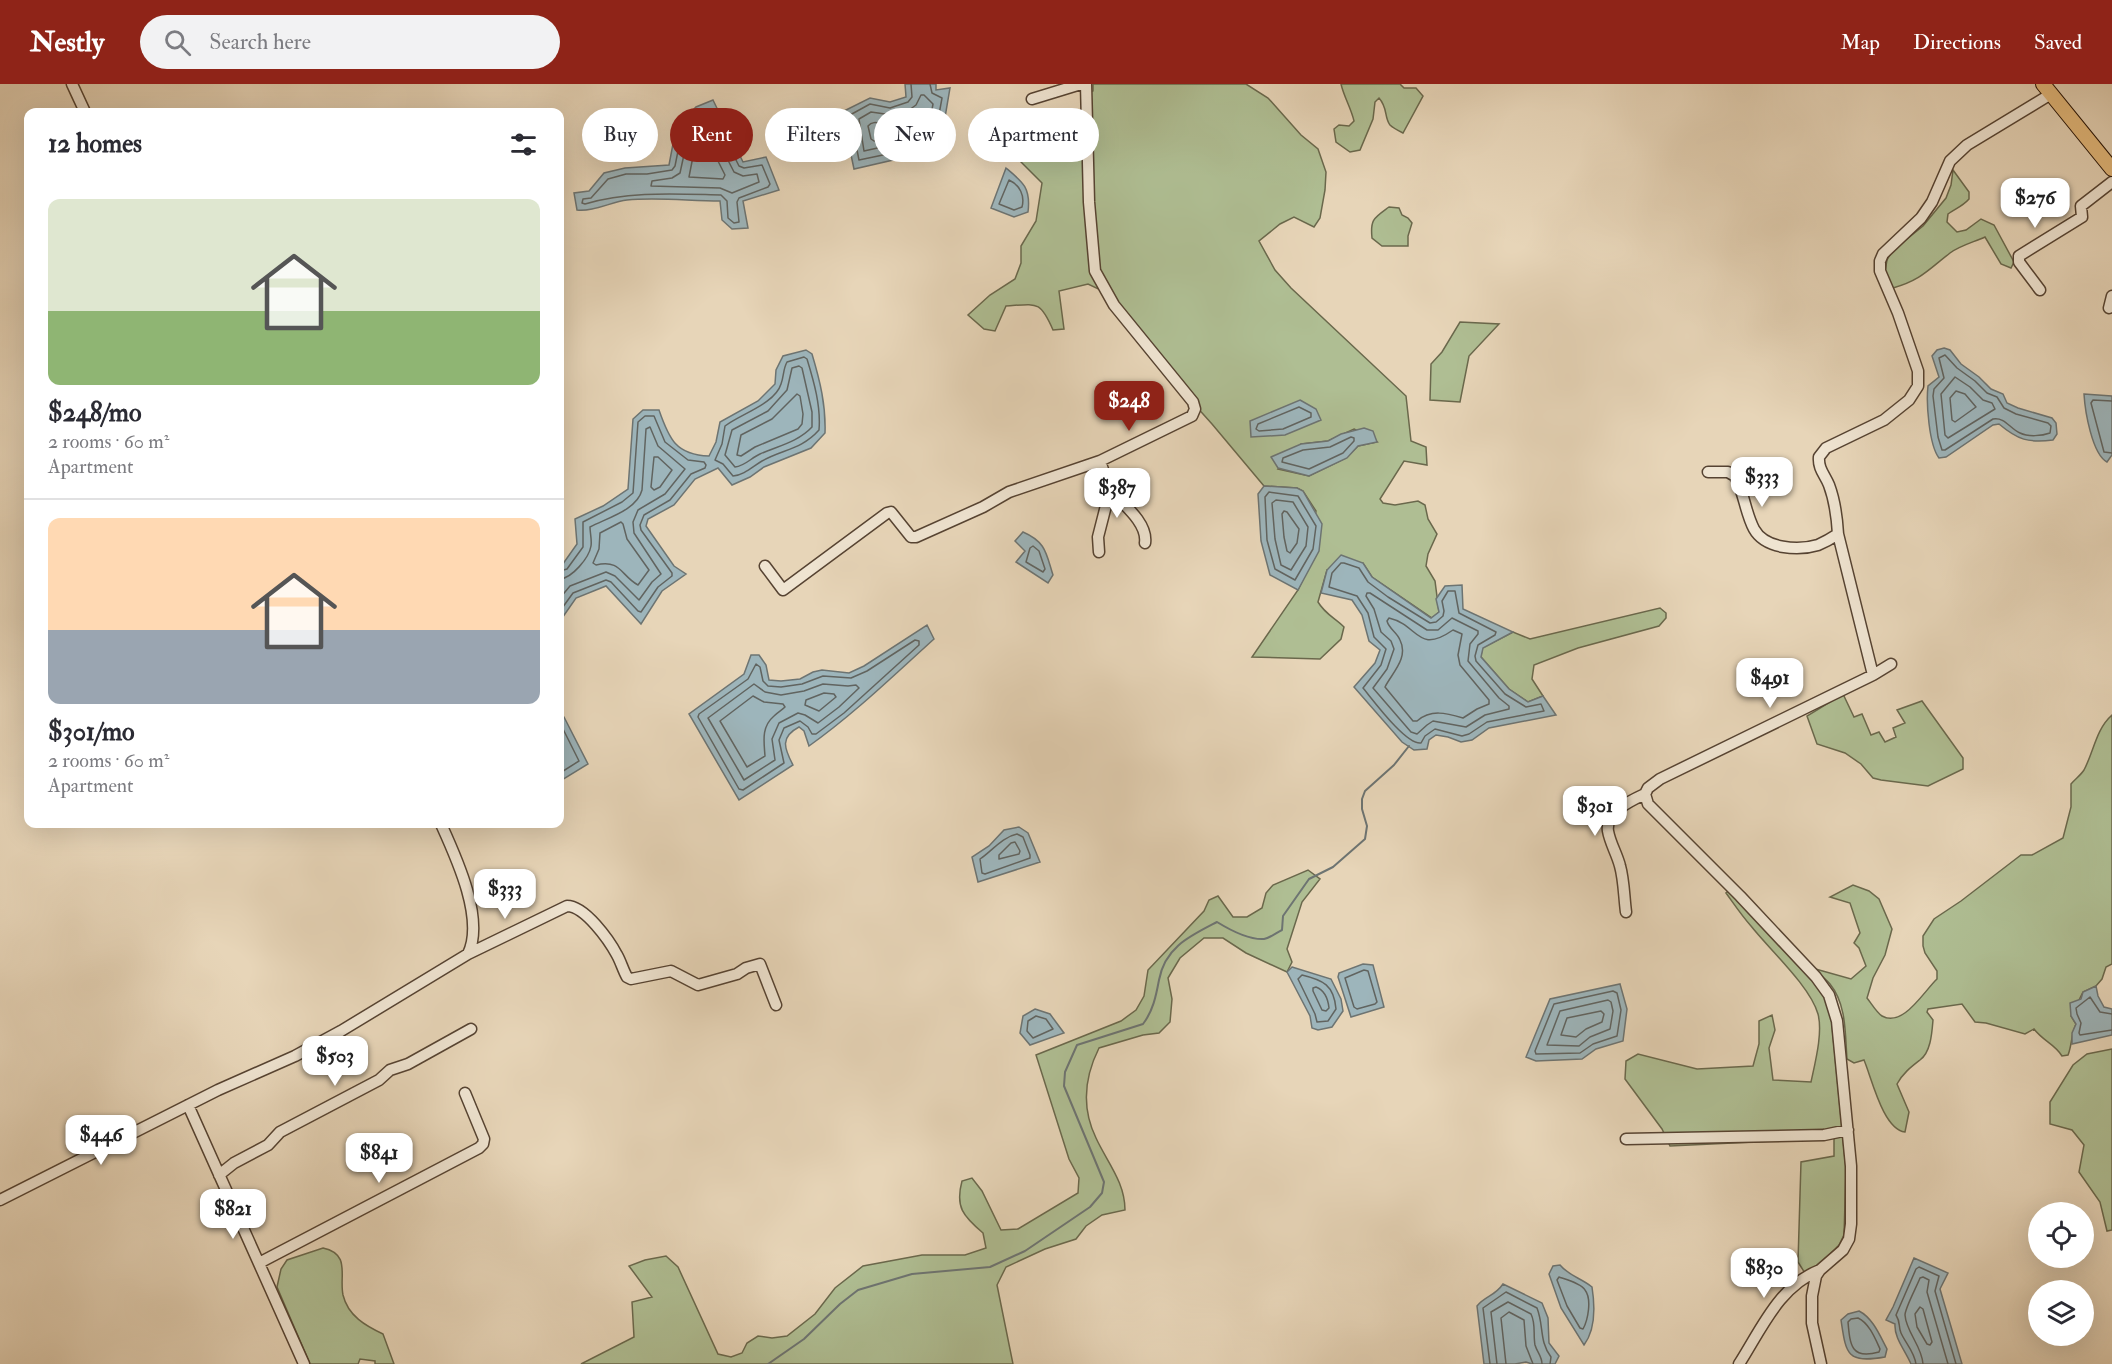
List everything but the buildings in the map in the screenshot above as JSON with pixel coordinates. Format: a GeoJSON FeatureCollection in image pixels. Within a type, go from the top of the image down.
{"type":"FeatureCollection","features":[{"type":"Feature","properties":{"kind":"main road"},"geometry":{"type":"LineString","coordinates":[[2047,89],[2112,169]]}},
{"type":"Feature","properties":{"kind":"street"},"geometry":{"type":"LineString","coordinates":[[72,84],[83,108]]}},
{"type":"Feature","properties":{"kind":"street"},"geometry":{"type":"LineString","coordinates":[[1032,99],[1081,84]]}},
{"type":"Feature","properties":{"kind":"street"},"geometry":{"type":"LineString","coordinates":[[765,566],[783,590],[887,513],[891,512],[911,537],[916,537],[983,507],[1009,492],[1100,461],[1192,416],[1195,409],[1193,402],[1114,304],[1095,271],[1089,202],[1086,84]]}},
{"type":"Feature","properties":{"kind":"street"},"geometry":{"type":"LineString","coordinates":[[1873,675],[1838,534],[1834,502],[1819,464],[1820,454],[1826,448],[1884,420],[1909,400],[1916,391],[1919,381],[1918,371],[1880,271],[1881,257],[1922,218],[1955,155],[2047,89]]}},
{"type":"Feature","properties":{"kind":"street"},"geometry":{"type":"LineString","coordinates":[[2040,290],[2019,262],[2019,256],[2082,217],[2081,206],[2112,182]]}},
{"type":"Feature","properties":{"kind":"street"},"geometry":{"type":"LineString","coordinates":[[2109,308],[2112,296]]}},
{"type":"Feature","properties":{"kind":"street"},"geometry":{"type":"LineString","coordinates":[[1100,461],[1110,490],[1142,526],[1145,543]]}},
{"type":"Feature","properties":{"kind":"street"},"geometry":{"type":"LineString","coordinates":[[1708,472],[1730,472],[1736,477],[1755,529],[1766,541],[1789,547],[1808,547],[1838,534]]}},
{"type":"Feature","properties":{"kind":"street"},"geometry":{"type":"LineString","coordinates":[[1099,552],[1098,537],[1110,490]]}},
{"type":"Feature","properties":{"kind":"street"},"geometry":{"type":"LineString","coordinates":[[1626,912],[1621,867],[1608,832],[1608,824],[1611,818],[1628,802],[1645,794],[1648,788],[1660,779],[1873,675],[1891,664]]}},
{"type":"Feature","properties":{"kind":"street"},"geometry":{"type":"LineString","coordinates":[[1645,794],[1648,804],[1740,896],[1816,977],[1829,995],[1838,1029],[1851,1166],[1850,1232],[1847,1244],[1820,1269],[1800,1279],[1782,1296],[1740,1364]]}},
{"type":"Feature","properties":{"kind":"street"},"geometry":{"type":"LineString","coordinates":[[443,828],[469,896],[474,934],[468,954]]}},
{"type":"Feature","properties":{"kind":"street"},"geometry":{"type":"LineString","coordinates":[[0,1200],[188,1105],[295,1056],[341,1032],[468,954],[567,906],[574,906],[586,915],[618,956],[627,977],[631,979],[671,971],[698,985],[737,974],[746,968],[760,964],[776,1005]]}},
{"type":"Feature","properties":{"kind":"street"},"geometry":{"type":"LineString","coordinates":[[219,1176],[234,1163],[268,1145],[280,1132],[380,1080],[390,1070],[408,1064],[471,1029]]}},
{"type":"Feature","properties":{"kind":"street"},"geometry":{"type":"LineString","coordinates":[[259,1263],[479,1148],[484,1139],[465,1093]]}},
{"type":"Feature","properties":{"kind":"street"},"geometry":{"type":"LineString","coordinates":[[188,1105],[304,1364]]}},
{"type":"Feature","properties":{"kind":"street"},"geometry":{"type":"LineString","coordinates":[[1626,1139],[1824,1135],[1848,1130]]}},
{"type":"Feature","properties":{"kind":"street"},"geometry":{"type":"LineString","coordinates":[[1820,1269],[1813,1288],[1811,1305],[1821,1364]]}},
{"type":"Feature","properties":{"kind":"green space"},"geometry":{"type":"Polygon","coordinates":[[[1093,84],[1246,84],[1268,98],[1301,135],[1318,149],[1326,172],[1320,218],[1314,227],[1294,217],[1280,224],[1259,241],[1275,270],[1291,288],[1406,396],[1411,441],[1426,447],[1427,465],[1404,461],[1380,499],[1383,503],[1395,505],[1418,501],[1425,505],[1428,519],[1437,534],[1428,554],[1426,566],[1435,581],[1439,612],[1432,618],[1372,577],[1363,563],[1327,570],[1318,602],[1344,627],[1341,639],[1320,659],[1252,657],[1298,590],[1306,573],[1316,511],[1303,491],[1297,488],[1264,486],[1151,356],[1103,291],[1088,284],[1059,291],[1064,329],[1053,330],[1045,313],[1031,305],[1006,306],[995,331],[984,329],[968,315],[990,295],[1015,279],[1021,263],[1021,246],[1036,221],[1042,183],[1021,162],[1099,162],[1099,108],[1083,108],[1083,93],[1093,91],[1093,84]],[[1354,429],[1328,441],[1301,444],[1278,469],[1309,476],[1346,458],[1358,446],[1377,442],[1354,429]]]}},
{"type":"Feature","properties":{"kind":"green space"},"geometry":{"type":"Polygon","coordinates":[[[1341,84],[1400,84],[1404,88],[1416,88],[1423,96],[1403,133],[1390,125],[1384,105],[1379,98],[1375,102],[1373,119],[1360,150],[1350,152],[1336,142],[1334,129],[1339,125],[1349,126],[1354,121],[1341,84]]]}},
{"type":"Feature","properties":{"kind":"green space"},"geometry":{"type":"Polygon","coordinates":[[[1953,170],[1969,192],[1969,199],[1948,214],[1947,222],[1957,232],[1966,230],[1981,219],[1994,225],[2014,262],[2011,268],[2001,264],[1985,237],[1962,246],[1918,278],[1893,288],[1885,271],[1887,260],[1892,251],[1923,226],[1946,198],[1953,170]]]}},
{"type":"Feature","properties":{"kind":"green space"},"geometry":{"type":"Polygon","coordinates":[[[1389,207],[1399,208],[1402,215],[1412,223],[1408,246],[1382,246],[1372,238],[1374,220],[1389,207]]]}},
{"type":"Feature","properties":{"kind":"green space"},"geometry":{"type":"Polygon","coordinates":[[[1460,322],[1499,324],[1469,356],[1460,402],[1430,400],[1431,364],[1442,352],[1460,322]]]}},
{"type":"Feature","properties":{"kind":"green space"},"geometry":{"type":"Polygon","coordinates":[[[1660,608],[1666,613],[1666,618],[1659,626],[1578,648],[1534,665],[1532,679],[1543,696],[1528,702],[1509,689],[1481,657],[1482,648],[1513,632],[1530,639],[1660,608]]]}},
{"type":"Feature","properties":{"kind":"green space"},"geometry":{"type":"Polygon","coordinates":[[[1843,694],[1854,717],[1862,714],[1871,735],[1879,732],[1885,742],[1896,737],[1893,728],[1905,723],[1897,710],[1922,701],[1963,758],[1963,769],[1928,786],[1881,780],[1873,778],[1861,764],[1845,753],[1817,744],[1807,716],[1843,694]]]}},
{"type":"Feature","properties":{"kind":"green space"},"geometry":{"type":"Polygon","coordinates":[[[2112,715],[2112,964],[2106,967],[2102,979],[2096,986],[2083,992],[2071,1016],[2076,1024],[2068,1055],[2062,1056],[2034,1029],[2025,1034],[1975,1022],[1962,1004],[1928,1009],[1927,1012],[1933,1020],[1927,1052],[1897,1084],[1909,1112],[1905,1132],[1897,1129],[1884,1113],[1864,1060],[1854,1063],[1847,1059],[1840,1001],[1830,984],[1812,968],[1851,979],[1866,966],[1859,948],[1854,943],[1860,933],[1850,903],[1830,897],[1853,885],[1869,891],[1879,899],[1892,929],[1885,955],[1873,978],[1867,998],[1882,1016],[1898,1017],[1905,1013],[1937,979],[1937,971],[1923,946],[1923,936],[1934,919],[2021,855],[2032,855],[2063,838],[2071,807],[2071,784],[2084,770],[2102,727],[2112,715]]]}},
{"type":"Feature","properties":{"kind":"green space"},"geometry":{"type":"Polygon","coordinates":[[[1308,870],[1320,879],[1302,902],[1287,949],[1292,962],[1287,972],[1246,953],[1223,938],[1204,938],[1180,958],[1168,978],[1172,999],[1170,1022],[1159,1033],[1143,1035],[1099,1048],[1090,1070],[1086,1104],[1096,1138],[1119,1181],[1125,1210],[1102,1215],[1086,1226],[1076,1239],[1045,1249],[1006,1267],[997,1285],[1013,1364],[581,1364],[634,1337],[632,1302],[652,1297],[629,1266],[645,1260],[666,1256],[678,1267],[718,1354],[731,1357],[742,1353],[747,1343],[758,1336],[772,1338],[787,1336],[815,1314],[835,1288],[863,1266],[922,1255],[965,1255],[986,1248],[983,1233],[962,1210],[960,1190],[962,1181],[972,1178],[982,1191],[1001,1230],[1018,1229],[1078,1193],[1079,1178],[1069,1159],[1036,1055],[1121,1021],[1136,1010],[1144,996],[1148,970],[1204,911],[1209,900],[1218,896],[1233,917],[1247,917],[1262,908],[1266,893],[1273,885],[1308,870]]]}},
{"type":"Feature","properties":{"kind":"green space"},"geometry":{"type":"Polygon","coordinates":[[[1731,889],[1823,991],[1831,1015],[1846,1170],[1844,1235],[1839,1245],[1808,1278],[1798,1262],[1801,1162],[1834,1156],[1834,1138],[1670,1146],[1662,1129],[1625,1079],[1626,1061],[1638,1054],[1697,1069],[1753,1066],[1759,1044],[1759,1021],[1772,1015],[1775,1030],[1769,1048],[1773,1080],[1811,1082],[1820,1030],[1814,1003],[1798,980],[1735,906],[1726,893],[1731,889]]]}},
{"type":"Feature","properties":{"kind":"green space"},"geometry":{"type":"Polygon","coordinates":[[[2112,1049],[2112,1230],[2107,1231],[2100,1202],[2079,1172],[2084,1145],[2072,1130],[2050,1124],[2050,1102],[2073,1065],[2087,1054],[2112,1049]]]}},
{"type":"Feature","properties":{"kind":"green space"},"geometry":{"type":"Polygon","coordinates":[[[323,1248],[332,1251],[341,1260],[343,1295],[349,1309],[364,1324],[383,1334],[394,1364],[375,1364],[375,1361],[360,1359],[358,1364],[310,1364],[277,1287],[281,1269],[287,1260],[323,1248]]]}},
{"type":"Feature","properties":{"kind":"water"},"geometry":{"type":"Polygon","coordinates":[[[905,84],[936,84],[936,90],[950,88],[947,108],[874,108],[874,162],[884,162],[854,169],[853,162],[862,162],[862,108],[850,108],[870,98],[890,102],[906,97],[905,84]]]}},
{"type":"Feature","properties":{"kind":"water"},"geometry":{"type":"Polygon","coordinates":[[[713,100],[717,108],[695,108],[713,100]]]}},
{"type":"Feature","properties":{"kind":"water"},"geometry":{"type":"Polygon","coordinates":[[[765,157],[765,162],[768,162],[779,190],[743,201],[748,228],[732,229],[722,220],[720,201],[638,199],[589,210],[577,210],[574,193],[589,191],[604,173],[625,168],[669,165],[670,160],[670,162],[753,162],[753,160],[765,157]]]}},
{"type":"Feature","properties":{"kind":"water"},"geometry":{"type":"Polygon","coordinates":[[[1006,168],[1021,182],[1028,197],[1028,212],[1014,217],[991,208],[1006,168]]]}},
{"type":"Feature","properties":{"kind":"water"},"geometry":{"type":"Polygon","coordinates":[[[1944,348],[1950,350],[1961,364],[1991,389],[2003,394],[2007,403],[2052,418],[2056,423],[2057,434],[2053,440],[2024,439],[2012,434],[1999,424],[1993,425],[1946,457],[1939,458],[1931,434],[1927,393],[1928,386],[1939,377],[1932,356],[1937,350],[1944,348]]]}},
{"type":"Feature","properties":{"kind":"water"},"geometry":{"type":"Polygon","coordinates":[[[806,350],[812,354],[825,413],[825,433],[811,448],[764,467],[750,477],[732,485],[718,468],[695,479],[674,505],[648,519],[646,526],[674,566],[686,574],[662,591],[641,624],[606,586],[576,598],[564,615],[564,562],[577,544],[575,519],[603,506],[628,489],[633,419],[643,410],[659,410],[675,444],[689,452],[709,456],[716,442],[720,422],[758,401],[775,384],[776,370],[783,356],[806,350]]]}},
{"type":"Feature","properties":{"kind":"water"},"geometry":{"type":"Polygon","coordinates":[[[2084,394],[2112,396],[2112,455],[2107,462],[2093,441],[2084,394]]]}},
{"type":"Feature","properties":{"kind":"water"},"geometry":{"type":"Polygon","coordinates":[[[1300,400],[1316,409],[1321,420],[1285,435],[1251,437],[1250,421],[1300,400]]]}},
{"type":"Feature","properties":{"kind":"water"},"geometry":{"type":"Polygon","coordinates":[[[1364,428],[1373,431],[1377,442],[1358,446],[1347,458],[1309,476],[1278,468],[1271,457],[1301,444],[1328,441],[1341,434],[1364,428]]]}},
{"type":"Feature","properties":{"kind":"water"},"geometry":{"type":"Polygon","coordinates":[[[1264,486],[1297,488],[1303,491],[1322,524],[1319,551],[1298,590],[1270,575],[1261,541],[1258,494],[1264,486]]]}},
{"type":"Feature","properties":{"kind":"water"},"geometry":{"type":"Polygon","coordinates":[[[1023,532],[1041,544],[1044,549],[1053,575],[1048,583],[1016,562],[1025,551],[1015,541],[1023,532]]]}},
{"type":"Feature","properties":{"kind":"water"},"geometry":{"type":"Polygon","coordinates":[[[1341,555],[1363,563],[1372,577],[1431,618],[1439,612],[1436,599],[1445,586],[1462,585],[1463,609],[1513,632],[1483,648],[1481,657],[1509,689],[1528,702],[1543,696],[1556,715],[1489,728],[1472,740],[1461,742],[1436,735],[1429,740],[1427,749],[1414,750],[1402,742],[1354,687],[1375,663],[1380,650],[1369,641],[1362,615],[1352,600],[1321,593],[1327,570],[1341,555]]]}},
{"type":"Feature","properties":{"kind":"water"},"geometry":{"type":"Polygon","coordinates":[[[927,625],[934,639],[858,708],[809,746],[804,731],[799,727],[793,731],[786,739],[786,748],[793,765],[739,800],[689,714],[744,674],[751,655],[759,655],[766,665],[769,680],[800,679],[822,670],[849,673],[864,666],[927,625]]]}},
{"type":"Feature","properties":{"kind":"water"},"geometry":{"type":"Polygon","coordinates":[[[564,717],[588,764],[564,779],[564,717]]]}},
{"type":"Feature","properties":{"kind":"water"},"geometry":{"type":"Polygon","coordinates":[[[1019,827],[1028,833],[1040,862],[978,882],[972,857],[989,846],[1004,830],[1019,827]]]}},
{"type":"Feature","properties":{"kind":"water"},"geometry":{"type":"Polygon","coordinates":[[[1363,964],[1373,965],[1384,1007],[1351,1017],[1338,977],[1339,973],[1363,964]]]}},
{"type":"Feature","properties":{"kind":"water"},"geometry":{"type":"Polygon","coordinates":[[[1292,967],[1331,979],[1341,999],[1343,1011],[1332,1027],[1318,1030],[1312,1028],[1310,1016],[1287,972],[1292,967]]]}},
{"type":"Feature","properties":{"kind":"water"},"geometry":{"type":"Polygon","coordinates":[[[1620,984],[1627,1009],[1623,1041],[1596,1049],[1582,1059],[1536,1061],[1526,1057],[1550,999],[1620,984]]]}},
{"type":"Feature","properties":{"kind":"water"},"geometry":{"type":"Polygon","coordinates":[[[2096,986],[2104,1007],[2112,1009],[2112,1035],[2072,1044],[2072,1033],[2076,1024],[2071,1016],[2070,1003],[2081,999],[2083,992],[2096,986]]]}},
{"type":"Feature","properties":{"kind":"water"},"geometry":{"type":"Polygon","coordinates":[[[1035,1009],[1050,1014],[1064,1033],[1030,1045],[1020,1033],[1023,1016],[1035,1009]]]}},
{"type":"Feature","properties":{"kind":"water"},"geometry":{"type":"Polygon","coordinates":[[[1914,1258],[1948,1273],[1940,1289],[1962,1364],[1911,1364],[1898,1339],[1895,1324],[1886,1320],[1914,1258]]]}},
{"type":"Feature","properties":{"kind":"water"},"geometry":{"type":"Polygon","coordinates":[[[1560,1265],[1567,1272],[1592,1287],[1593,1325],[1584,1345],[1561,1308],[1549,1274],[1553,1266],[1560,1265]]]}},
{"type":"Feature","properties":{"kind":"water"},"geometry":{"type":"Polygon","coordinates":[[[1503,1284],[1542,1303],[1548,1318],[1549,1343],[1559,1356],[1555,1364],[1526,1362],[1484,1364],[1477,1306],[1503,1284]]]}},
{"type":"Feature","properties":{"kind":"water"},"geometry":{"type":"Polygon","coordinates":[[[1859,1311],[1868,1318],[1879,1333],[1887,1349],[1885,1357],[1862,1359],[1850,1354],[1844,1341],[1841,1320],[1848,1314],[1859,1311]]]}},
{"type":"Feature","properties":{"kind":"waterway"},"geometry":{"type":"LineString","coordinates":[[768,1364],[804,1339],[858,1290],[912,1274],[990,1267],[1025,1251],[1090,1207],[1102,1193],[1104,1182],[1064,1086],[1065,1072],[1077,1045],[1143,1024],[1152,1009],[1162,969],[1167,959],[1180,944],[1197,932],[1217,922],[1239,934],[1258,939],[1266,938],[1282,930],[1283,916],[1309,879],[1333,867],[1365,839],[1367,826],[1362,809],[1365,791],[1394,765],[1409,746]]}}]}
